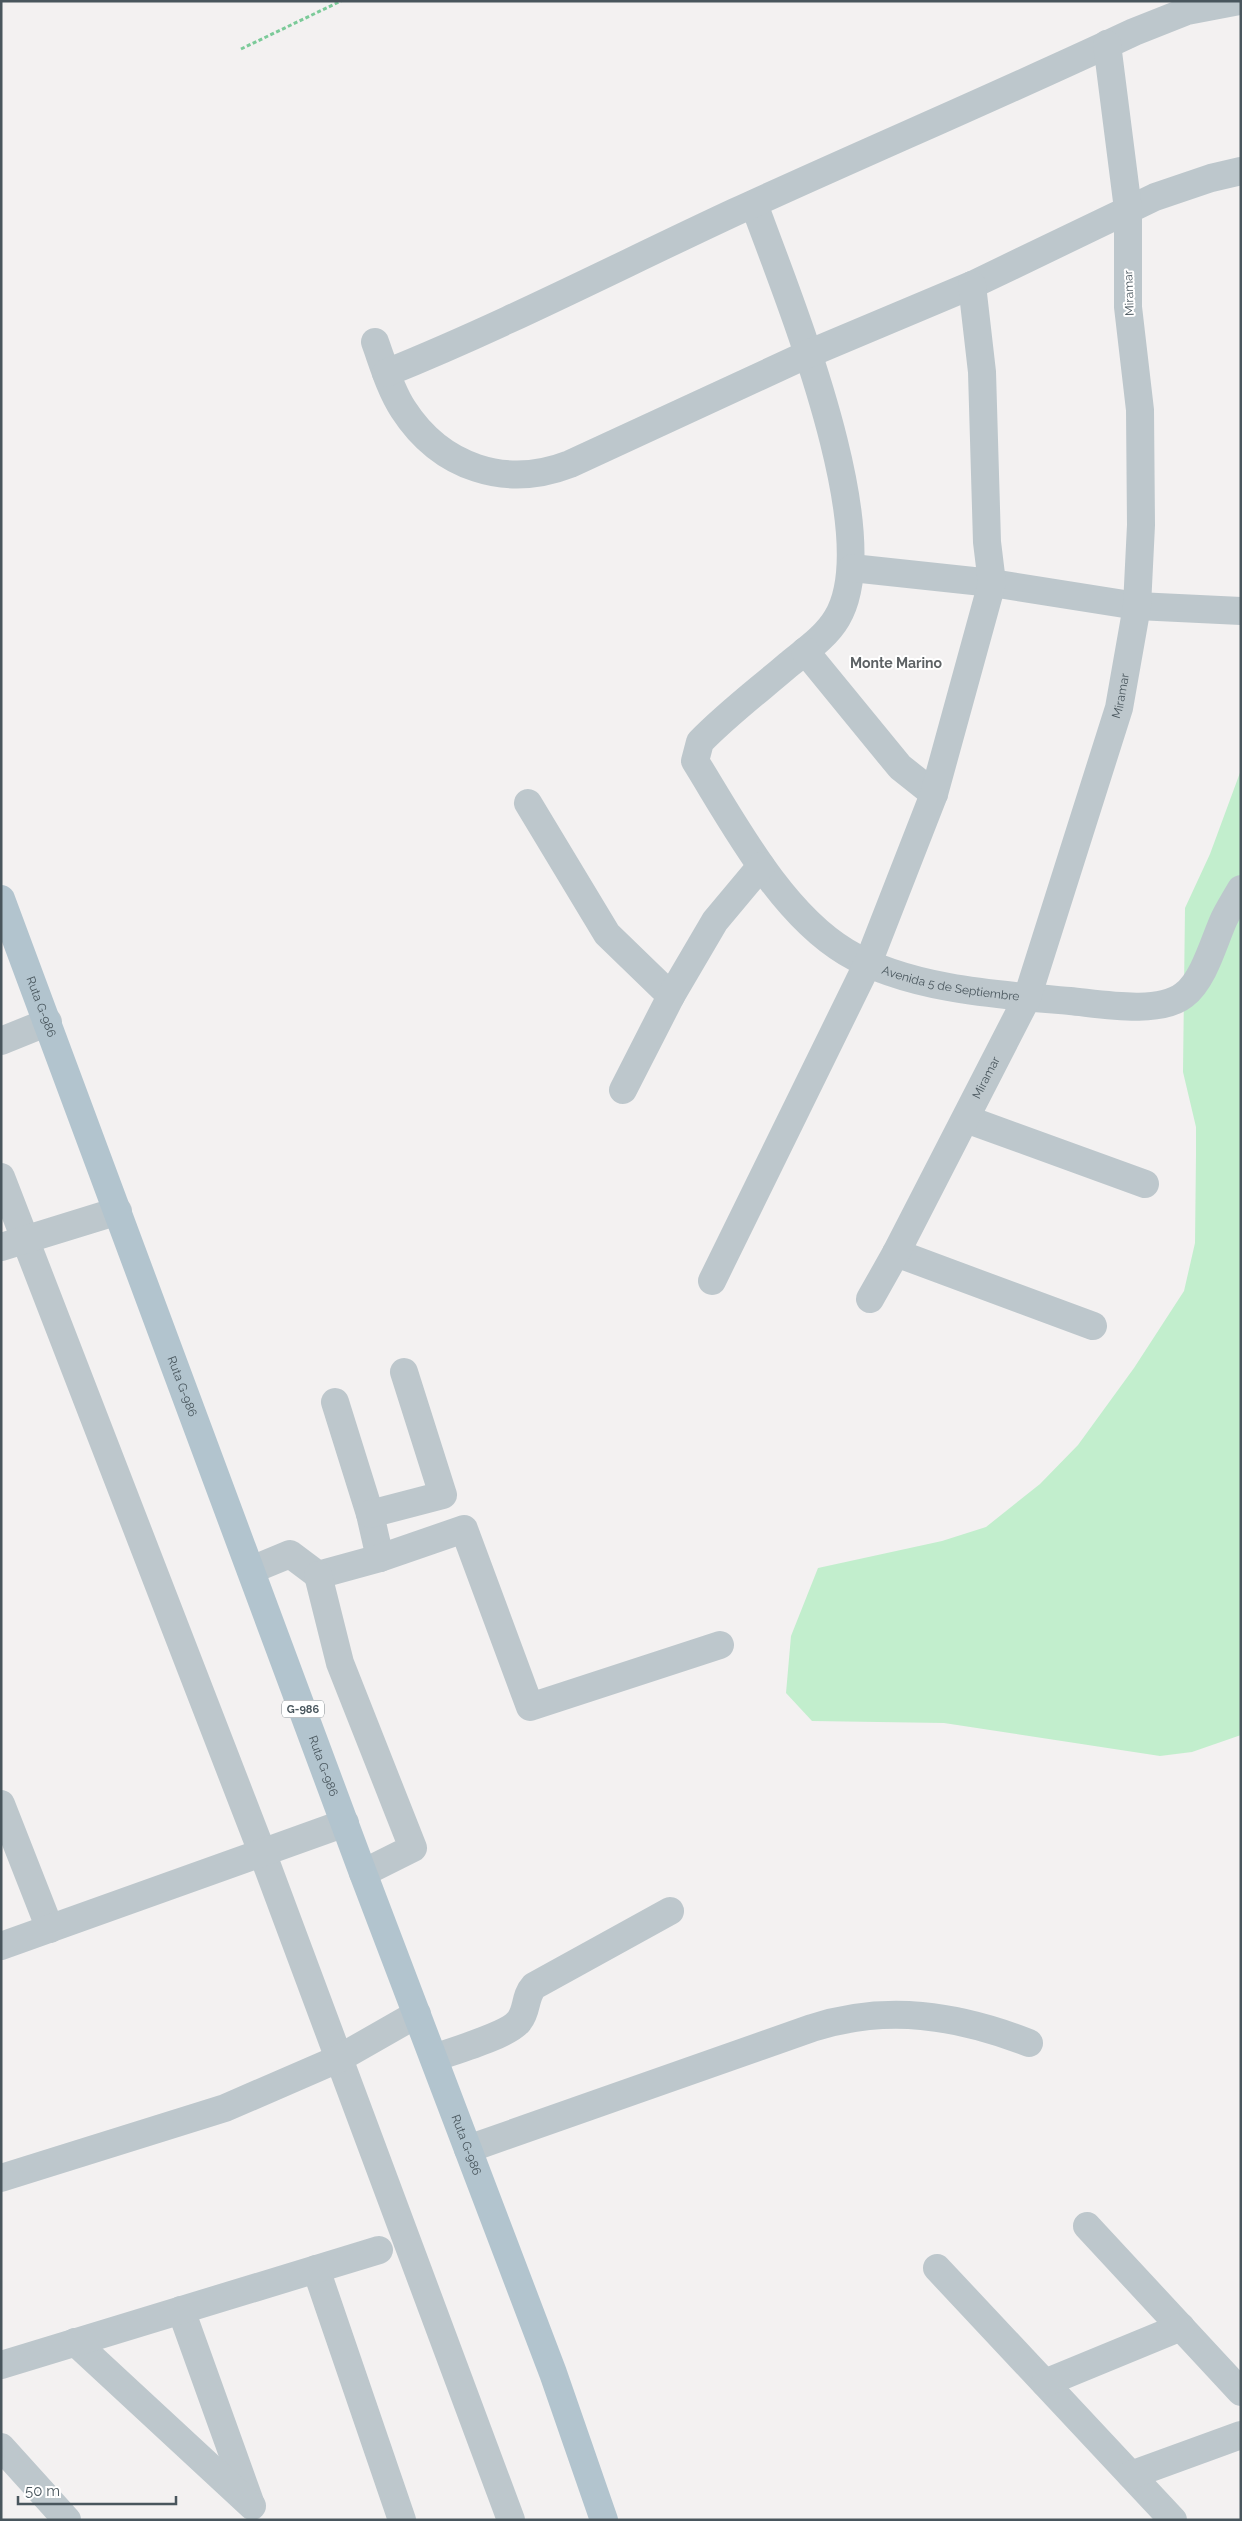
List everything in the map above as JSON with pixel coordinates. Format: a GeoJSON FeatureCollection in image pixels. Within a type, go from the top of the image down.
{"type":"FeatureCollection","features":[{"type":"Feature","properties":{"kind":"main road","name":"Ruta G-986"},"geometry":{"type":"LineString","coordinates":[[1,899],[363,1873],[553,2373],[604,2520]]}},
{"type":"Feature","properties":{"kind":"street"},"geometry":{"type":"LineString","coordinates":[[386,373],[487,331],[608,271],[1107,44],[1187,11],[1240,1]]}},
{"type":"Feature","properties":{"kind":"street","name":"Miramar"},"geometry":{"type":"LineString","coordinates":[[870,1298],[896,1253],[1027,998],[1119,708],[1137,606],[1141,525],[1140,410],[1128,307],[1128,209],[1107,44]]}},
{"type":"Feature","properties":{"kind":"street"},"geometry":{"type":"LineString","coordinates":[[375,342],[386,373],[403,410],[440,449],[482,470],[514,476],[533,475],[570,464],[808,354],[972,285],[1128,209],[1183,186],[1241,171]]}},
{"type":"Feature","properties":{"kind":"street"},"geometry":{"type":"LineString","coordinates":[[754,204],[808,354],[832,439],[845,495],[851,540],[852,568],[847,596],[836,620],[805,651],[900,767],[914,781],[934,794]]}},
{"type":"Feature","properties":{"kind":"street"},"geometry":{"type":"LineString","coordinates":[[712,1281],[868,964],[934,794],[992,583],[987,542],[982,372],[972,285]]}},
{"type":"Feature","properties":{"kind":"street"},"geometry":{"type":"LineString","coordinates":[[852,568],[992,583],[1137,606],[1241,611]]}},
{"type":"Feature","properties":{"kind":"street","name":"Avenida 5 de Septiembre"},"geometry":{"type":"LineString","coordinates":[[805,651],[712,730],[700,742],[695,761],[761,866],[816,929],[846,952],[868,964],[941,984],[1027,998],[1123,1006],[1160,1005],[1172,1002],[1183,996],[1197,981],[1225,918],[1241,889]]}},
{"type":"Feature","properties":{"kind":"street"},"geometry":{"type":"LineString","coordinates":[[528,804],[607,934],[671,996]]}},
{"type":"Feature","properties":{"kind":"street"},"geometry":{"type":"LineString","coordinates":[[623,1090],[671,996],[715,921],[761,866]]}},
{"type":"Feature","properties":{"kind":"street"},"geometry":{"type":"LineString","coordinates":[[1,1041],[48,1022]]}},
{"type":"Feature","properties":{"kind":"street"},"geometry":{"type":"LineString","coordinates":[[966,1119],[1145,1184]]}},
{"type":"Feature","properties":{"kind":"street"},"geometry":{"type":"LineString","coordinates":[[1,1177],[13,1243],[262,1852],[511,2520]]}},
{"type":"Feature","properties":{"kind":"street"},"geometry":{"type":"LineString","coordinates":[[13,1243],[118,1211]]}},
{"type":"Feature","properties":{"kind":"street"},"geometry":{"type":"LineString","coordinates":[[896,1253],[1093,1326]]}},
{"type":"Feature","properties":{"kind":"street"},"geometry":{"type":"LineString","coordinates":[[370,1514],[443,1495],[404,1372]]}},
{"type":"Feature","properties":{"kind":"street"},"geometry":{"type":"LineString","coordinates":[[334,1402],[370,1514],[380,1558]]}},
{"type":"Feature","properties":{"kind":"street"},"geometry":{"type":"LineString","coordinates":[[318,1575],[380,1558],[464,1529],[530,1706],[720,1645]]}},
{"type":"Feature","properties":{"kind":"street"},"geometry":{"type":"LineString","coordinates":[[251,1570],[290,1554],[318,1575],[340,1663],[413,1848],[363,1873]]}},
{"type":"Feature","properties":{"kind":"street"},"geometry":{"type":"LineString","coordinates":[[1,1804],[50,1929]]}},
{"type":"Feature","properties":{"kind":"street"},"geometry":{"type":"LineString","coordinates":[[1,1946],[345,1823]]}},
{"type":"Feature","properties":{"kind":"street"},"geometry":{"type":"LineString","coordinates":[[434,2058],[511,2029],[522,2017],[526,1999],[534,1986],[670,1911]]}},
{"type":"Feature","properties":{"kind":"street"},"geometry":{"type":"LineString","coordinates":[[1,2178],[225,2108],[338,2059],[417,2014]]}},
{"type":"Feature","properties":{"kind":"street"},"geometry":{"type":"LineString","coordinates":[[468,2149],[812,2028],[844,2019],[890,2014],[948,2019],[994,2030],[1029,2043]]}},
{"type":"Feature","properties":{"kind":"street"},"geometry":{"type":"LineString","coordinates":[[1088,2226],[1241,2392]]}},
{"type":"Feature","properties":{"kind":"street"},"geometry":{"type":"LineString","coordinates":[[1,2365],[379,2250]]}},
{"type":"Feature","properties":{"kind":"street"},"geometry":{"type":"LineString","coordinates":[[937,2268],[1172,2520]]}},
{"type":"Feature","properties":{"kind":"street"},"geometry":{"type":"LineString","coordinates":[[316,2269],[402,2520]]}},
{"type":"Feature","properties":{"kind":"street"},"geometry":{"type":"LineString","coordinates":[[181,2310],[254,2513]]}},
{"type":"Feature","properties":{"kind":"street"},"geometry":{"type":"LineString","coordinates":[[1045,2383],[1181,2327]]}},
{"type":"Feature","properties":{"kind":"street"},"geometry":{"type":"LineString","coordinates":[[75,2342],[254,2513]]}},
{"type":"Feature","properties":{"kind":"street"},"geometry":{"type":"LineString","coordinates":[[1131,2475],[1241,2434]]}},
{"type":"Feature","properties":{"kind":"street"},"geometry":{"type":"LineString","coordinates":[[1,2447],[66,2520]]}},
{"type":"Feature","properties":{"kind":"path"},"geometry":{"type":"LineString","coordinates":[[241,50],[341,1]]}},
{"type":"Feature","properties":{"kind":"green space"},"geometry":{"type":"Polygon","coordinates":[[[1241,770],[1241,1735],[1192,1752],[1160,1756],[944,1723],[812,1721],[786,1693],[791,1636],[818,1568],[942,1541],[986,1527],[1040,1484],[1078,1445],[1134,1368],[1184,1291],[1195,1243],[1196,1154],[1196,1127],[1183,1072],[1185,908],[1210,854],[1241,770]]]}},
{"type":"Feature","properties":{"kind":"district","name":"Monte Marino"},"geometry":{"type":"Point","coordinates":[896,663]}}]}
